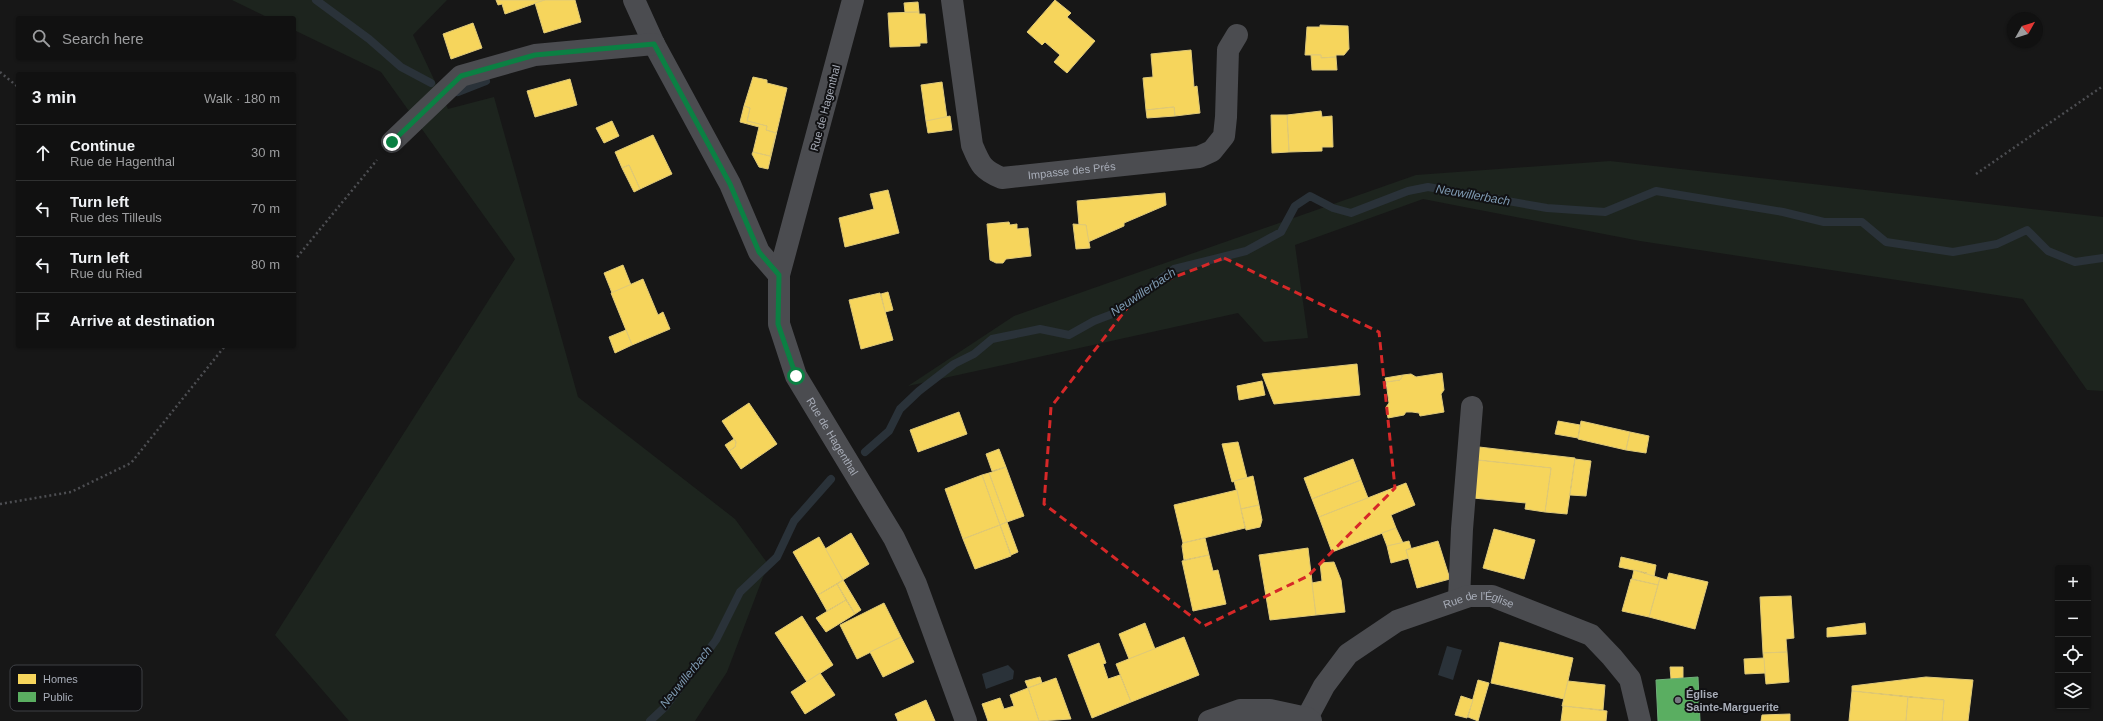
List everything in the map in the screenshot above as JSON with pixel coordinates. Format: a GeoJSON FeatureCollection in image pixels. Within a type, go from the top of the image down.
{"type":"FeatureCollection","features":[{"type":"Feature","properties":{"kind":"street"},"geometry":{"type":"LineString","coordinates":[[634,0],[654,44],[730,184],[759,252],[779,275]]}},
{"type":"Feature","properties":{"kind":"street","name":"Rue de Hagenthal"},"geometry":{"type":"LineString","coordinates":[[853,0],[779,275],[778,324],[796,376],[897,545],[916,584],[966,721]]}},
{"type":"Feature","properties":{"kind":"street","name":"Impasse des Prés"},"geometry":{"type":"LineString","coordinates":[[952,0],[972,145],[980,164],[989,173],[1002,178],[1199,157],[1212,151],[1224,136],[1228,50],[1237,35]]}},
{"type":"Feature","properties":{"kind":"street"},"geometry":{"type":"LineString","coordinates":[[392,142],[461,76],[535,55],[654,44]]}},
{"type":"Feature","properties":{"kind":"street"},"geometry":{"type":"LineString","coordinates":[[1459,599],[1462,529],[1472,406]]}},
{"type":"Feature","properties":{"kind":"street","name":"Rue de l'Église"},"geometry":{"type":"LineString","coordinates":[[1309,719],[1324,686],[1348,654],[1397,621],[1469,596],[1492,596],[1591,635],[1612,656],[1630,679],[1640,721]]}},
{"type":"Feature","properties":{"kind":"street"},"geometry":{"type":"LineString","coordinates":[[1209,721],[1240,710],[1270,710],[1309,719]]}},
{"type":"Feature","properties":{"kind":"path"},"geometry":{"type":"LineString","coordinates":[[0,72],[16,85]]}},
{"type":"Feature","properties":{"kind":"path"},"geometry":{"type":"LineString","coordinates":[[1976,174],[2103,86]]}},
{"type":"Feature","properties":{"kind":"path"},"geometry":{"type":"LineString","coordinates":[[296,259],[392,142]]}},
{"type":"Feature","properties":{"kind":"path"},"geometry":{"type":"LineString","coordinates":[[0,504],[71,492],[131,463],[223,348]]}},
{"type":"Feature","properties":{"kind":"highlighted area"},"geometry":{"type":"Polygon","coordinates":[[[1224,258],[1379,332],[1395,488],[1308,576],[1204,626],[1044,504],[1051,407],[1141,290],[1224,258]]]}},
{"type":"Feature","properties":{"kind":"shaded area"},"geometry":{"type":"Polygon","coordinates":[[[232,0],[447,0],[413,35],[448,109],[494,97],[578,397],[735,519],[768,564],[727,672],[695,721],[349,721],[275,635],[515,259],[381,72],[296,31],[296,16],[265,16],[232,0]]]}},
{"type":"Feature","properties":{"kind":"shaded area"},"geometry":{"type":"Polygon","coordinates":[[[1610,161],[2103,217],[2103,391],[2087,390],[2023,299],[1640,241],[1423,199],[1295,245],[1308,338],[1264,342],[1238,313],[908,386],[1014,316],[1416,175],[1610,161]]]}},
{"type":"Feature","properties":{"kind":"shaded area"},"geometry":{"type":"Polygon","coordinates":[[[1447,646],[1462,650],[1453,680],[1438,675],[1447,646]]]}},
{"type":"Feature","properties":{"kind":"shaded area"},"geometry":{"type":"Polygon","coordinates":[[[1008,665],[1014,671],[1013,679],[986,689],[982,674],[1008,665]]]}},
{"type":"Feature","properties":{"kind":"building: Homes"},"geometry":{"type":"Polygon","coordinates":[[[496,0],[545,0],[505,14],[502,4],[498,5],[496,0]]]}},
{"type":"Feature","properties":{"kind":"building: Homes"},"geometry":{"type":"Polygon","coordinates":[[[545,0],[575,0],[581,22],[544,33],[535,3],[545,0]]]}},
{"type":"Feature","properties":{"kind":"building: Homes"},"geometry":{"type":"Polygon","coordinates":[[[1055,0],[1071,13],[1067,17],[1095,41],[1067,73],[1054,62],[1060,55],[1045,42],[1042,45],[1027,32],[1055,0]]]}},
{"type":"Feature","properties":{"kind":"building: Homes"},"geometry":{"type":"Polygon","coordinates":[[[918,2],[919,12],[905,12],[904,3],[918,2]]]}},
{"type":"Feature","properties":{"kind":"building: Homes"},"geometry":{"type":"Polygon","coordinates":[[[919,12],[919,14],[925,14],[927,43],[920,43],[920,46],[890,47],[888,13],[919,12]]]}},
{"type":"Feature","properties":{"kind":"building: Homes"},"geometry":{"type":"Polygon","coordinates":[[[473,23],[482,48],[451,59],[443,34],[473,23]]]}},
{"type":"Feature","properties":{"kind":"building: Homes"},"geometry":{"type":"Polygon","coordinates":[[[1320,25],[1348,26],[1349,49],[1344,55],[1321,58],[1321,55],[1305,55],[1307,27],[1320,27],[1320,25]]]}},
{"type":"Feature","properties":{"kind":"building: Homes"},"geometry":{"type":"Polygon","coordinates":[[[1191,50],[1194,87],[1197,86],[1200,113],[1175,116],[1174,107],[1146,110],[1143,78],[1153,77],[1151,54],[1191,50]]]}},
{"type":"Feature","properties":{"kind":"building: Homes"},"geometry":{"type":"Polygon","coordinates":[[[1311,55],[1321,55],[1321,58],[1336,57],[1337,70],[1312,70],[1311,55]]]}},
{"type":"Feature","properties":{"kind":"building: Homes"},"geometry":{"type":"Polygon","coordinates":[[[753,77],[767,80],[767,83],[787,88],[768,169],[759,167],[752,154],[753,152],[770,156],[776,133],[766,130],[767,126],[747,121],[750,108],[744,106],[753,77]]]}},
{"type":"Feature","properties":{"kind":"building: Homes"},"geometry":{"type":"Polygon","coordinates":[[[570,79],[577,105],[535,117],[527,91],[570,79]]]}},
{"type":"Feature","properties":{"kind":"building: Homes"},"geometry":{"type":"Polygon","coordinates":[[[942,82],[947,118],[926,121],[921,85],[942,82]]]}},
{"type":"Feature","properties":{"kind":"building: Homes"},"geometry":{"type":"Polygon","coordinates":[[[744,106],[750,108],[747,121],[767,126],[766,130],[776,133],[770,156],[753,152],[759,127],[740,122],[744,106]]]}},
{"type":"Feature","properties":{"kind":"building: Homes"},"geometry":{"type":"Polygon","coordinates":[[[1174,107],[1175,116],[1147,118],[1146,110],[1174,107]]]}},
{"type":"Feature","properties":{"kind":"building: Homes"},"geometry":{"type":"Polygon","coordinates":[[[1321,111],[1322,117],[1332,116],[1333,147],[1322,147],[1322,151],[1289,152],[1287,115],[1321,111]]]}},
{"type":"Feature","properties":{"kind":"building: Homes"},"geometry":{"type":"Polygon","coordinates":[[[1271,115],[1287,115],[1289,152],[1272,153],[1271,115]]]}},
{"type":"Feature","properties":{"kind":"building: Homes"},"geometry":{"type":"Polygon","coordinates":[[[950,116],[952,130],[928,133],[926,121],[950,116]]]}},
{"type":"Feature","properties":{"kind":"building: Homes"},"geometry":{"type":"Polygon","coordinates":[[[612,121],[619,136],[604,143],[596,128],[612,121]]]}},
{"type":"Feature","properties":{"kind":"building: Homes"},"geometry":{"type":"Polygon","coordinates":[[[653,135],[672,174],[640,189],[629,165],[622,168],[615,152],[653,135]]]}},
{"type":"Feature","properties":{"kind":"building: Homes"},"geometry":{"type":"Polygon","coordinates":[[[629,165],[640,189],[634,192],[622,168],[629,165]]]}},
{"type":"Feature","properties":{"kind":"building: Homes"},"geometry":{"type":"Polygon","coordinates":[[[888,190],[899,233],[845,247],[839,218],[874,209],[870,194],[888,190]]]}},
{"type":"Feature","properties":{"kind":"building: Homes"},"geometry":{"type":"Polygon","coordinates":[[[1165,193],[1166,205],[1124,223],[1124,226],[1088,242],[1086,225],[1079,225],[1077,201],[1165,193]]]}},
{"type":"Feature","properties":{"kind":"building: Homes"},"geometry":{"type":"Polygon","coordinates":[[[1009,222],[1010,225],[1017,224],[1017,229],[1028,228],[1031,256],[1006,259],[1003,263],[996,263],[990,260],[987,224],[1009,222]]]}},
{"type":"Feature","properties":{"kind":"building: Homes"},"geometry":{"type":"Polygon","coordinates":[[[1073,224],[1086,225],[1090,248],[1076,249],[1073,224]]]}},
{"type":"Feature","properties":{"kind":"building: Homes"},"geometry":{"type":"Polygon","coordinates":[[[623,265],[631,285],[612,293],[604,273],[623,265]]]}},
{"type":"Feature","properties":{"kind":"building: Homes"},"geometry":{"type":"Polygon","coordinates":[[[643,279],[658,315],[663,312],[670,329],[632,345],[611,293],[643,279]]]}},
{"type":"Feature","properties":{"kind":"building: Homes"},"geometry":{"type":"Polygon","coordinates":[[[888,292],[893,310],[885,312],[881,294],[888,292]]]}},
{"type":"Feature","properties":{"kind":"building: Homes"},"geometry":{"type":"Polygon","coordinates":[[[880,293],[893,340],[861,349],[849,300],[880,293]]]}},
{"type":"Feature","properties":{"kind":"building: Homes"},"geometry":{"type":"Polygon","coordinates":[[[626,330],[632,345],[615,353],[609,337],[626,330]]]}},
{"type":"Feature","properties":{"kind":"building: Homes"},"geometry":{"type":"Polygon","coordinates":[[[1357,364],[1360,395],[1274,404],[1262,374],[1357,364]]]}},
{"type":"Feature","properties":{"kind":"building: Homes"},"geometry":{"type":"Polygon","coordinates":[[[1442,373],[1444,390],[1441,394],[1444,412],[1420,416],[1419,413],[1406,412],[1404,415],[1388,418],[1386,407],[1389,403],[1386,382],[1400,380],[1403,375],[1411,374],[1416,377],[1442,373]]]}},
{"type":"Feature","properties":{"kind":"building: Homes"},"geometry":{"type":"Polygon","coordinates":[[[1403,375],[1400,380],[1386,382],[1385,378],[1403,375]]]}},
{"type":"Feature","properties":{"kind":"building: Homes"},"geometry":{"type":"Polygon","coordinates":[[[1262,381],[1265,395],[1239,400],[1237,386],[1262,381]]]}},
{"type":"Feature","properties":{"kind":"building: Homes"},"geometry":{"type":"Polygon","coordinates":[[[749,403],[777,444],[741,469],[729,451],[735,447],[736,442],[722,421],[749,403]]]}},
{"type":"Feature","properties":{"kind":"building: Homes"},"geometry":{"type":"Polygon","coordinates":[[[959,412],[967,434],[918,452],[910,430],[959,412]]]}},
{"type":"Feature","properties":{"kind":"building: Homes"},"geometry":{"type":"Polygon","coordinates":[[[1558,421],[1580,425],[1578,438],[1555,434],[1558,421]]]}},
{"type":"Feature","properties":{"kind":"building: Homes"},"geometry":{"type":"Polygon","coordinates":[[[1581,421],[1630,432],[1626,450],[1578,439],[1581,421]]]}},
{"type":"Feature","properties":{"kind":"building: Homes"},"geometry":{"type":"Polygon","coordinates":[[[1630,432],[1649,436],[1646,453],[1626,450],[1630,432]]]}},
{"type":"Feature","properties":{"kind":"building: Homes"},"geometry":{"type":"Polygon","coordinates":[[[734,439],[736,442],[735,447],[729,451],[725,445],[734,439]]]}},
{"type":"Feature","properties":{"kind":"building: Homes"},"geometry":{"type":"Polygon","coordinates":[[[1238,442],[1247,478],[1232,482],[1222,444],[1238,442]]]}},
{"type":"Feature","properties":{"kind":"building: Homes"},"geometry":{"type":"Polygon","coordinates":[[[1479,447],[1575,458],[1567,514],[1545,512],[1551,468],[1478,460],[1479,447]]]}},
{"type":"Feature","properties":{"kind":"building: Homes"},"geometry":{"type":"Polygon","coordinates":[[[999,449],[1006,467],[992,471],[986,454],[999,449]]]}},
{"type":"Feature","properties":{"kind":"building: Homes"},"geometry":{"type":"Polygon","coordinates":[[[1353,459],[1361,480],[1312,499],[1304,478],[1353,459]]]}},
{"type":"Feature","properties":{"kind":"building: Homes"},"geometry":{"type":"Polygon","coordinates":[[[1575,459],[1591,461],[1586,496],[1570,495],[1575,459]]]}},
{"type":"Feature","properties":{"kind":"building: Homes"},"geometry":{"type":"Polygon","coordinates":[[[1477,460],[1551,468],[1545,512],[1525,509],[1526,503],[1473,498],[1477,460]]]}},
{"type":"Feature","properties":{"kind":"building: Homes"},"geometry":{"type":"Polygon","coordinates":[[[1006,467],[1024,516],[1007,522],[989,473],[1006,467]]]}},
{"type":"Feature","properties":{"kind":"building: Homes"},"geometry":{"type":"Polygon","coordinates":[[[989,473],[1007,522],[1000,525],[982,475],[989,473]]]}},
{"type":"Feature","properties":{"kind":"building: Homes"},"geometry":{"type":"Polygon","coordinates":[[[982,475],[1000,525],[963,539],[945,489],[982,475]]]}},
{"type":"Feature","properties":{"kind":"building: Homes"},"geometry":{"type":"Polygon","coordinates":[[[1253,476],[1259,505],[1241,509],[1234,481],[1253,476]]]}},
{"type":"Feature","properties":{"kind":"building: Homes"},"geometry":{"type":"Polygon","coordinates":[[[1361,480],[1368,498],[1319,517],[1312,499],[1361,480]]]}},
{"type":"Feature","properties":{"kind":"building: Homes"},"geometry":{"type":"Polygon","coordinates":[[[1406,483],[1415,505],[1391,515],[1396,528],[1332,552],[1319,517],[1406,483]]]}},
{"type":"Feature","properties":{"kind":"building: Homes"},"geometry":{"type":"Polygon","coordinates":[[[1237,490],[1245,528],[1183,543],[1174,505],[1237,490]]]}},
{"type":"Feature","properties":{"kind":"building: Homes"},"geometry":{"type":"Polygon","coordinates":[[[1259,505],[1262,520],[1260,527],[1246,530],[1241,509],[1259,505]]]}},
{"type":"Feature","properties":{"kind":"building: Homes"},"geometry":{"type":"Polygon","coordinates":[[[1007,522],[1018,552],[1011,555],[1000,525],[1007,522]]]}},
{"type":"Feature","properties":{"kind":"building: Homes"},"geometry":{"type":"Polygon","coordinates":[[[1000,525],[1011,556],[975,569],[963,539],[1000,525]]]}},
{"type":"Feature","properties":{"kind":"building: Homes"},"geometry":{"type":"Polygon","coordinates":[[[1396,528],[1403,543],[1387,546],[1382,533],[1396,528]]]}},
{"type":"Feature","properties":{"kind":"building: Homes"},"geometry":{"type":"Polygon","coordinates":[[[1494,529],[1535,540],[1524,579],[1483,568],[1494,529]]]}},
{"type":"Feature","properties":{"kind":"building: Homes"},"geometry":{"type":"Polygon","coordinates":[[[851,533],[869,564],[843,580],[825,549],[851,533]]]}},
{"type":"Feature","properties":{"kind":"building: Homes"},"geometry":{"type":"Polygon","coordinates":[[[819,537],[843,580],[818,595],[793,552],[819,537]]]}},
{"type":"Feature","properties":{"kind":"building: Homes"},"geometry":{"type":"Polygon","coordinates":[[[1205,538],[1209,555],[1184,560],[1183,543],[1205,538]]]}},
{"type":"Feature","properties":{"kind":"building: Homes"},"geometry":{"type":"Polygon","coordinates":[[[1409,541],[1411,548],[1406,550],[1409,558],[1391,563],[1387,546],[1409,541]]]}},
{"type":"Feature","properties":{"kind":"building: Homes"},"geometry":{"type":"Polygon","coordinates":[[[1438,541],[1450,579],[1417,588],[1406,550],[1438,541]]]}},
{"type":"Feature","properties":{"kind":"building: Homes"},"geometry":{"type":"Polygon","coordinates":[[[1308,548],[1316,615],[1270,620],[1259,555],[1308,548]]]}},
{"type":"Feature","properties":{"kind":"building: Homes"},"geometry":{"type":"Polygon","coordinates":[[[1209,555],[1213,571],[1218,570],[1226,604],[1193,611],[1182,561],[1209,555]]]}},
{"type":"Feature","properties":{"kind":"building: Homes"},"geometry":{"type":"Polygon","coordinates":[[[1621,557],[1656,565],[1654,577],[1646,574],[1647,573],[1619,567],[1621,557]]]}},
{"type":"Feature","properties":{"kind":"building: Homes"},"geometry":{"type":"Polygon","coordinates":[[[1334,562],[1341,580],[1345,612],[1316,615],[1312,583],[1322,581],[1320,563],[1334,562]]]}},
{"type":"Feature","properties":{"kind":"building: Homes"},"geometry":{"type":"Polygon","coordinates":[[[1634,570],[1660,578],[1658,585],[1632,579],[1634,570]]]}},
{"type":"Feature","properties":{"kind":"building: Homes"},"geometry":{"type":"Polygon","coordinates":[[[1669,573],[1708,582],[1695,629],[1649,617],[1660,578],[1667,580],[1669,573]]]}},
{"type":"Feature","properties":{"kind":"building: Homes"},"geometry":{"type":"Polygon","coordinates":[[[1631,579],[1658,585],[1649,617],[1622,611],[1631,579]]]}},
{"type":"Feature","properties":{"kind":"building: Homes"},"geometry":{"type":"Polygon","coordinates":[[[843,580],[861,610],[855,614],[837,584],[843,580]]]}},
{"type":"Feature","properties":{"kind":"building: Homes"},"geometry":{"type":"Polygon","coordinates":[[[837,584],[846,600],[827,611],[818,595],[837,584]]]}},
{"type":"Feature","properties":{"kind":"building: Homes"},"geometry":{"type":"Polygon","coordinates":[[[1791,596],[1794,638],[1786,639],[1787,652],[1763,653],[1760,597],[1791,596]]]}},
{"type":"Feature","properties":{"kind":"building: Homes"},"geometry":{"type":"Polygon","coordinates":[[[846,600],[855,614],[826,632],[816,618],[846,600]]]}},
{"type":"Feature","properties":{"kind":"building: Homes"},"geometry":{"type":"Polygon","coordinates":[[[884,603],[901,637],[857,659],[840,625],[884,603]]]}},
{"type":"Feature","properties":{"kind":"building: Homes"},"geometry":{"type":"Polygon","coordinates":[[[802,616],[833,665],[807,682],[775,633],[802,616]]]}},
{"type":"Feature","properties":{"kind":"building: Homes"},"geometry":{"type":"Polygon","coordinates":[[[1145,623],[1155,649],[1129,659],[1119,634],[1145,623]]]}},
{"type":"Feature","properties":{"kind":"building: Homes"},"geometry":{"type":"Polygon","coordinates":[[[1865,623],[1866,634],[1827,637],[1827,628],[1865,623]]]}},
{"type":"Feature","properties":{"kind":"building: Homes"},"geometry":{"type":"Polygon","coordinates":[[[901,637],[914,662],[883,677],[870,652],[901,637]]]}},
{"type":"Feature","properties":{"kind":"building: Homes"},"geometry":{"type":"Polygon","coordinates":[[[1184,637],[1199,675],[1131,702],[1116,664],[1184,637]]]}},
{"type":"Feature","properties":{"kind":"building: Homes"},"geometry":{"type":"Polygon","coordinates":[[[1500,642],[1573,658],[1564,699],[1491,683],[1500,642]]]}},
{"type":"Feature","properties":{"kind":"building: Homes"},"geometry":{"type":"Polygon","coordinates":[[[1099,643],[1106,663],[1103,664],[1108,679],[1120,675],[1131,702],[1092,718],[1068,655],[1099,643]]]}},
{"type":"Feature","properties":{"kind":"building: Homes"},"geometry":{"type":"Polygon","coordinates":[[[1787,652],[1789,682],[1766,684],[1763,653],[1787,652]]]}},
{"type":"Feature","properties":{"kind":"building: Homes"},"geometry":{"type":"Polygon","coordinates":[[[1764,658],[1765,673],[1745,674],[1744,659],[1764,658]]]}},
{"type":"Feature","properties":{"kind":"building: Homes"},"geometry":{"type":"Polygon","coordinates":[[[1670,667],[1683,667],[1683,678],[1671,679],[1670,667]]]}},
{"type":"Feature","properties":{"kind":"building: Homes"},"geometry":{"type":"Polygon","coordinates":[[[820,673],[835,695],[805,714],[791,692],[820,673]]]}},
{"type":"Feature","properties":{"kind":"building: Homes"},"geometry":{"type":"Polygon","coordinates":[[[1040,677],[1042,683],[1028,688],[1025,681],[1040,677]]]}},
{"type":"Feature","properties":{"kind":"building: Homes"},"geometry":{"type":"Polygon","coordinates":[[[1926,677],[1973,680],[1968,721],[1942,721],[1944,700],[1852,691],[1852,686],[1926,677]]]}},
{"type":"Feature","properties":{"kind":"building: Homes"},"geometry":{"type":"Polygon","coordinates":[[[1056,678],[1071,719],[1039,721],[1028,688],[1056,678]]]}},
{"type":"Feature","properties":{"kind":"building: Homes"},"geometry":{"type":"Polygon","coordinates":[[[1478,680],[1489,683],[1478,721],[1468,717],[1478,680]]]}},
{"type":"Feature","properties":{"kind":"building: Homes"},"geometry":{"type":"Polygon","coordinates":[[[1568,681],[1605,685],[1603,710],[1562,706],[1568,681]]]}},
{"type":"Feature","properties":{"kind":"building: Homes"},"geometry":{"type":"Polygon","coordinates":[[[1028,688],[1039,721],[988,721],[982,704],[1000,698],[1004,709],[1014,706],[1010,695],[1028,688]]]}},
{"type":"Feature","properties":{"kind":"building: Homes"},"geometry":{"type":"Polygon","coordinates":[[[1852,691],[1908,697],[1906,721],[1849,721],[1852,691]]]}},
{"type":"Feature","properties":{"kind":"building: Homes"},"geometry":{"type":"Polygon","coordinates":[[[1461,696],[1473,700],[1467,718],[1455,715],[1461,696]]]}},
{"type":"Feature","properties":{"kind":"building: Homes"},"geometry":{"type":"Polygon","coordinates":[[[1908,697],[1944,700],[1942,721],[1906,721],[1908,697]]]}},
{"type":"Feature","properties":{"kind":"building: Homes"},"geometry":{"type":"Polygon","coordinates":[[[926,700],[935,721],[898,721],[895,714],[926,700]]]}},
{"type":"Feature","properties":{"kind":"building: Homes"},"geometry":{"type":"Polygon","coordinates":[[[1563,706],[1607,711],[1606,721],[1561,721],[1563,706]]]}},
{"type":"Feature","properties":{"kind":"building: Homes"},"geometry":{"type":"Polygon","coordinates":[[[1790,714],[1790,721],[1761,721],[1762,715],[1790,714]]]}},
{"type":"Feature","properties":{"kind":"building: Public","name":"Église Sainte-Marguerite"},"geometry":{"type":"Polygon","coordinates":[[[1698,677],[1700,721],[1658,721],[1656,680],[1698,677]]]}},
{"type":"Feature","properties":{"kind":"waterway"},"geometry":{"type":"LineString","coordinates":[[316,0],[369,39],[401,67],[431,83]]}},
{"type":"Feature","properties":{"kind":"waterway"},"geometry":{"type":"LineString","coordinates":[[458,92],[486,81]]}},
{"type":"Feature","properties":{"kind":"waterway","name":"Neuwillerbach"},"geometry":{"type":"LineString","coordinates":[[865,452],[889,431],[900,409],[919,391],[954,364],[974,354],[992,339],[1040,329],[1069,335],[1094,321],[1115,313],[1174,269],[1246,251],[1281,232],[1295,206],[1310,196],[1333,208],[1351,213],[1408,191],[1428,187],[1547,208],[1605,212],[1656,191],[1783,212],[1824,222],[1862,222],[1886,242],[1953,252],[1997,244],[2027,230],[2048,251],[2075,262],[2103,258]]}},
{"type":"Feature","properties":{"kind":"waterway","name":"Neuwillerbach"},"geometry":{"type":"LineString","coordinates":[[650,721],[665,707],[716,640],[740,592],[777,557],[794,521],[831,479]]}},
{"type":"Feature","properties":{"kind":"place","name":"Église Sainte-Marguerite"},"geometry":{"type":"Point","coordinates":[1678,700]}},
{"type":"Feature","properties":{"kind":"route"},"geometry":{"type":"LineString","coordinates":[[392,142],[461,76],[535,55],[654,44],[730,184],[759,252],[779,275],[778,324],[796,376]]}}]}
